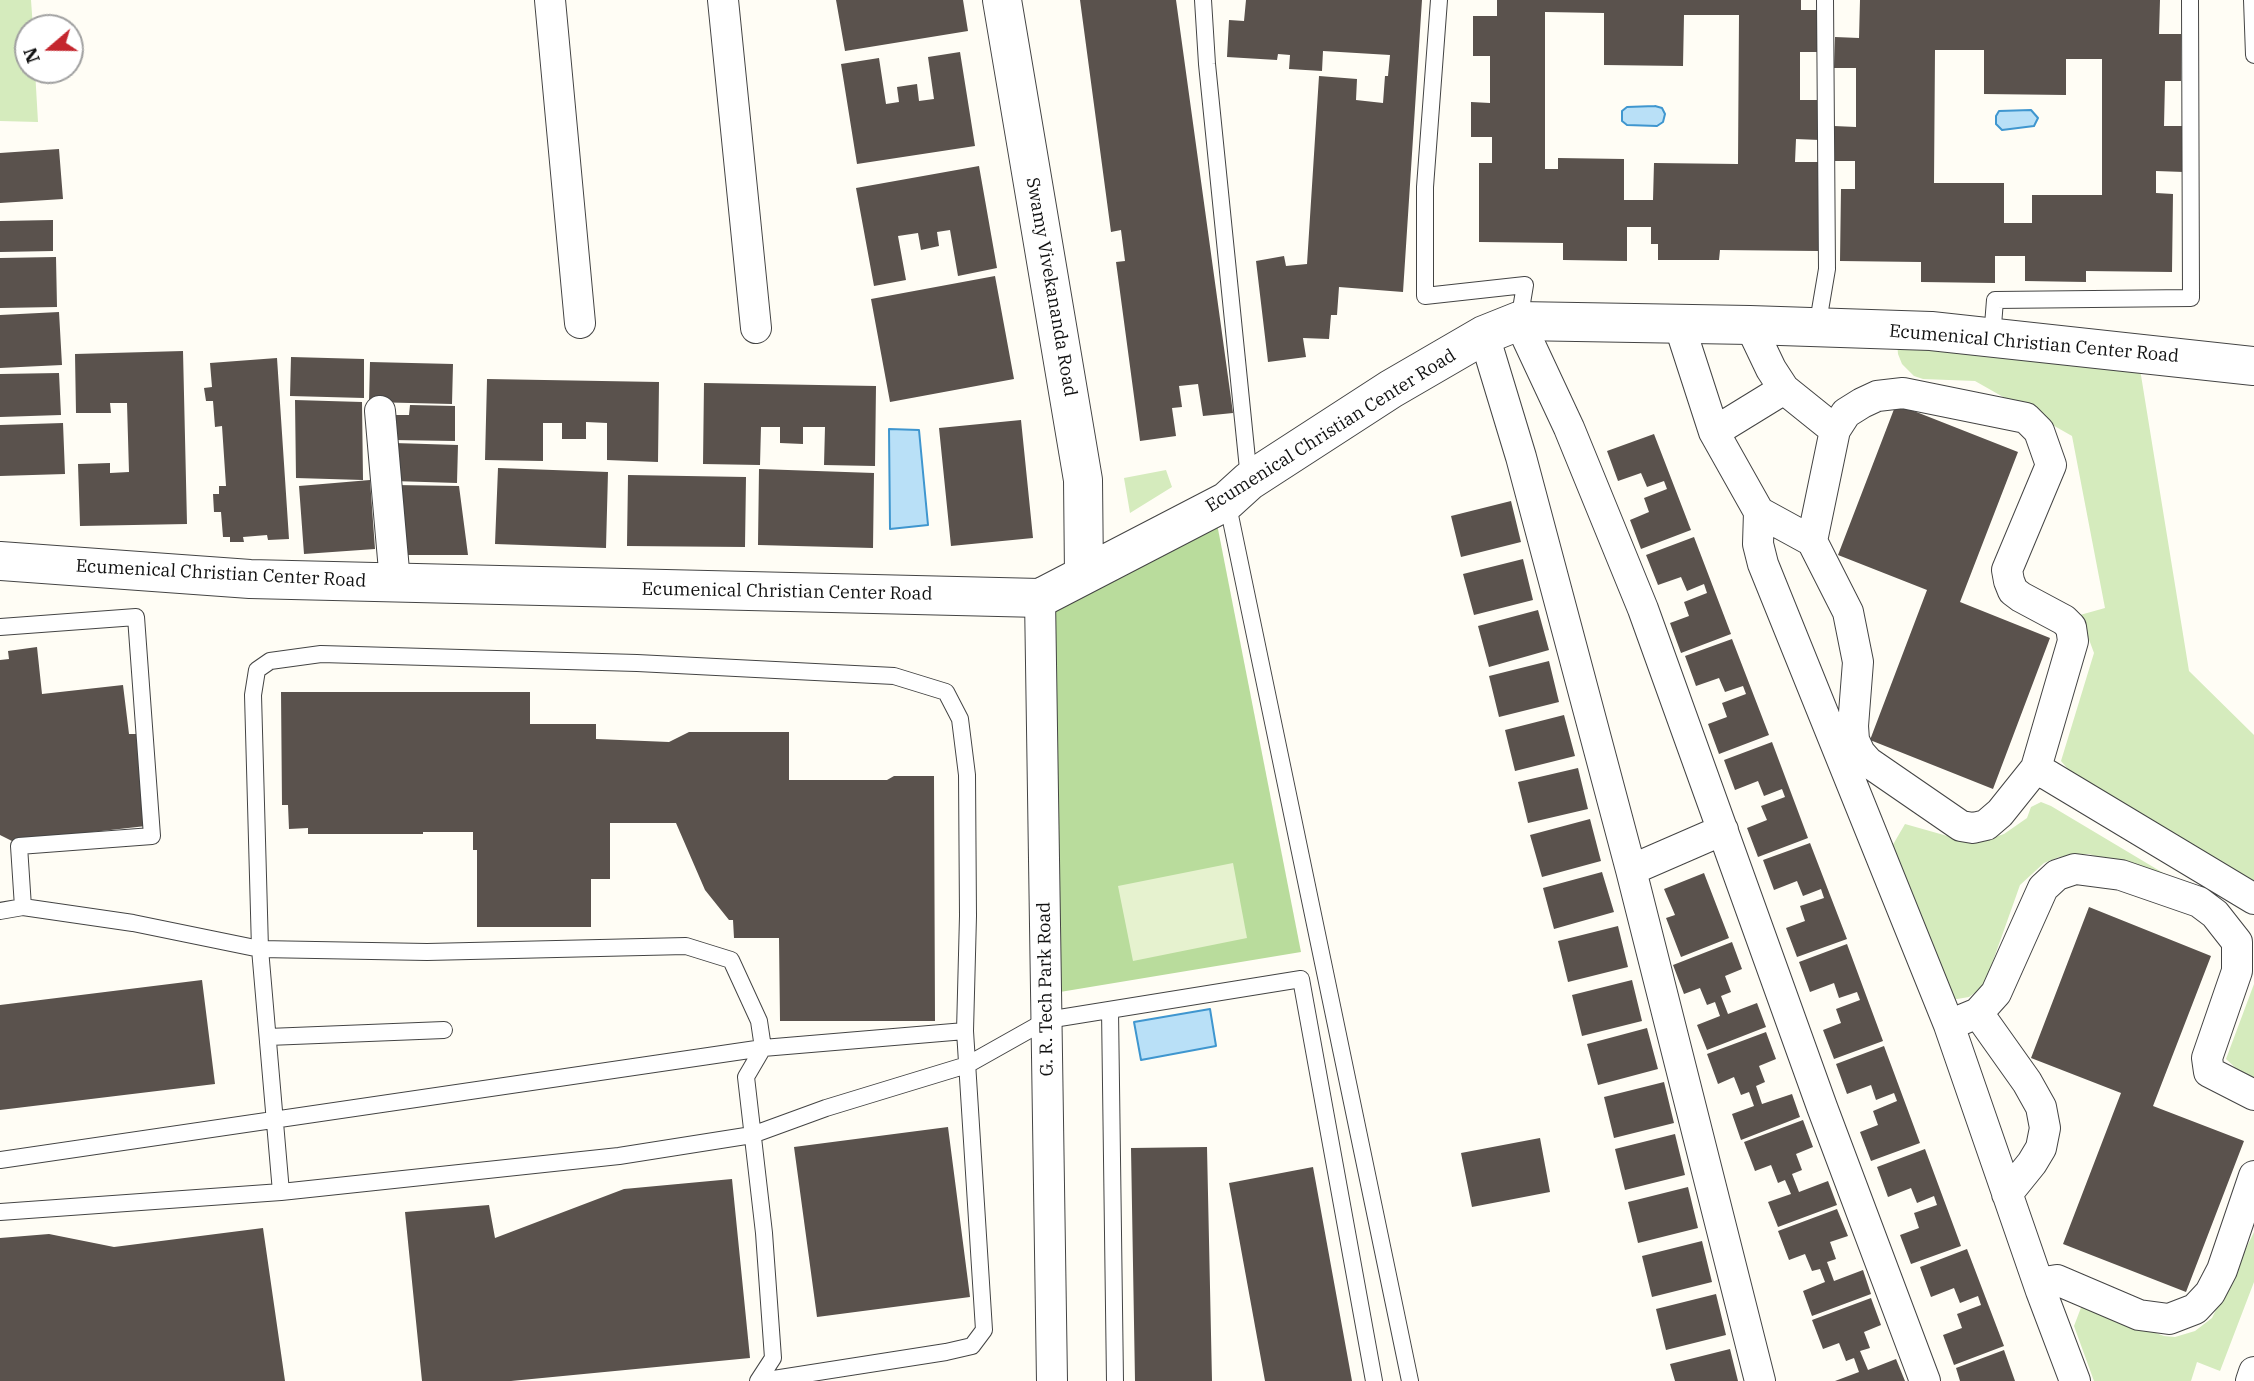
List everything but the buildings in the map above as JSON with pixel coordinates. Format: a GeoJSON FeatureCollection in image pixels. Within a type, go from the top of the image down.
{"type":"FeatureCollection","features":[{"type":"Feature","properties":{"kind":"street"},"geometry":{"type":"LineString","coordinates":[[550,0],[580,323]]}},
{"type":"Feature","properties":{"kind":"street"},"geometry":{"type":"LineString","coordinates":[[723,0],[756,328]]}},
{"type":"Feature","properties":{"kind":"street","name":"Swamy Vivekananda Road"},"geometry":{"type":"LineString","coordinates":[[1002,0],[1083,480],[1084,575]]}},
{"type":"Feature","properties":{"kind":"street"},"geometry":{"type":"LineString","coordinates":[[1679,324],[1714,432],[1759,512],[1758,544],[1763,564],[1949,1025],[2007,1194],[2076,1381]]}},
{"type":"Feature","properties":{"kind":"street"},"geometry":{"type":"LineString","coordinates":[[1750,324],[1771,369],[1784,389],[1835,430]]}},
{"type":"Feature","properties":{"kind":"street","name":"Ecumenical Christian Center Road"},"geometry":{"type":"LineString","coordinates":[[0,561],[250,579],[1040,598],[1238,491],[1391,389],[1502,328],[1750,324],[1930,331],[2254,366]]}},
{"type":"Feature","properties":{"kind":"street"},"geometry":{"type":"LineString","coordinates":[[1502,328],[1569,428],[1643,610],[1822,1107],[1925,1381]]}},
{"type":"Feature","properties":{"kind":"street"},"geometry":{"type":"LineString","coordinates":[[1502,328],[1521,457],[1631,870],[1760,1381]]}},
{"type":"Feature","properties":{"kind":"street"},"geometry":{"type":"LineString","coordinates":[[1714,432],[1784,389]]}},
{"type":"Feature","properties":{"kind":"street"},"geometry":{"type":"LineString","coordinates":[[1759,512],[1812,541],[1848,612],[1858,662],[1854,740],[1860,753],[1868,762],[1961,826],[1973,828],[1986,825],[2000,813],[2036,768],[2073,642],[2071,627],[2064,620],[2013,591],[2007,570],[2051,466],[2039,431],[2026,418],[1903,393],[1877,396],[1862,403],[1846,413],[1835,430],[1812,541]]}},
{"type":"Feature","properties":{"kind":"street"},"geometry":{"type":"LineString","coordinates":[[380,411],[395,582]]}},
{"type":"Feature","properties":{"kind":"street","name":"G. R. Tech Park Road"},"geometry":{"type":"LineString","coordinates":[[1040,598],[1052,1381]]}},
{"type":"Feature","properties":{"kind":"street"},"geometry":{"type":"LineString","coordinates":[[2036,768],[2254,899]]}},
{"type":"Feature","properties":{"kind":"street"},"geometry":{"type":"LineString","coordinates":[[1631,870],[1723,830]]}},
{"type":"Feature","properties":{"kind":"street"},"geometry":{"type":"LineString","coordinates":[[1949,1025],[1978,1013],[1996,993],[2043,888],[2057,875],[2075,869],[2121,875],[2199,902],[2215,914],[2237,942]]}},
{"type":"Feature","properties":{"kind":"street"},"geometry":{"type":"LineString","coordinates":[[2254,914],[2237,942],[2237,971],[2207,1058],[2209,1072],[2254,1095]]}},
{"type":"Feature","properties":{"kind":"street"},"geometry":{"type":"LineString","coordinates":[[1978,1013],[2041,1107],[2045,1128],[2040,1148],[2032,1163],[2007,1194]]}},
{"type":"Feature","properties":{"kind":"street"},"geometry":{"type":"LineString","coordinates":[[2039,1283],[2057,1280],[2139,1315],[2169,1319],[2195,1310],[2210,1293],[2222,1270],[2254,1176]]}},
{"type":"Feature","properties":{"kind":"street"},"geometry":{"type":"LineString","coordinates":[[2251,1381],[2254,1372]]}},
{"type":"Feature","properties":{"kind":"lane"},"geometry":{"type":"LineString","coordinates":[[1203,0],[1238,491],[1410,1381]]}},
{"type":"Feature","properties":{"kind":"lane"},"geometry":{"type":"LineString","coordinates":[[1439,0],[1424,187],[1425,296],[1525,285],[1502,328]]}},
{"type":"Feature","properties":{"kind":"lane"},"geometry":{"type":"LineString","coordinates":[[1816,328],[1828,269],[1825,0]]}},
{"type":"Feature","properties":{"kind":"lane"},"geometry":{"type":"LineString","coordinates":[[1992,338],[1994,300],[2191,298],[2190,0]]}},
{"type":"Feature","properties":{"kind":"lane"},"geometry":{"type":"LineString","coordinates":[[2252,0],[2254,55]]}},
{"type":"Feature","properties":{"kind":"lane"},"geometry":{"type":"LineString","coordinates":[[0,627],[136,617],[152,836],[19,846],[23,907]]}},
{"type":"Feature","properties":{"kind":"lane"},"geometry":{"type":"LineString","coordinates":[[281,1192],[260,949],[253,695],[257,670],[270,661],[321,654],[637,663],[894,676],[947,692],[960,719],[967,775],[968,916],[965,1031],[984,1330],[972,1346],[946,1352],[760,1381]]}},
{"type":"Feature","properties":{"kind":"lane"},"geometry":{"type":"LineString","coordinates":[[0,911],[23,907],[133,923],[260,949],[427,952],[686,946],[731,960],[760,1021],[763,1048],[746,1077],[764,1233],[774,1358],[760,1381]]}},
{"type":"Feature","properties":{"kind":"lane"},"geometry":{"type":"LineString","coordinates":[[0,1212],[281,1192],[619,1156],[752,1135],[826,1108],[967,1065],[1046,1020],[1301,979],[1374,1381]]}},
{"type":"Feature","properties":{"kind":"lane"},"geometry":{"type":"LineString","coordinates":[[1110,1010],[1115,1381]]}},
{"type":"Feature","properties":{"kind":"lane"},"geometry":{"type":"LineString","coordinates":[[268,1037],[444,1030]]}},
{"type":"Feature","properties":{"kind":"lane"},"geometry":{"type":"LineString","coordinates":[[0,1160],[763,1048],[965,1031]]}},
{"type":"Feature","properties":{"kind":"green space"},"geometry":{"type":"Polygon","coordinates":[[[0,0],[31,0],[32,14],[14,14],[14,84],[36,84],[38,122],[0,121],[0,0]]]}},
{"type":"Feature","properties":{"kind":"green space"},"geometry":{"type":"Polygon","coordinates":[[[1897,342],[2139,363],[2189,671],[2254,735],[2254,886],[2079,782],[2061,761],[2094,653],[2080,615],[2105,608],[2072,436],[1975,381],[1923,379],[1914,376],[1902,364],[1897,342]]]}},
{"type":"Feature","properties":{"kind":"green space"},"geometry":{"type":"Polygon","coordinates":[[[1166,470],[1172,487],[1130,513],[1124,478],[1166,470]]]}},
{"type":"Feature","properties":{"kind":"green space"},"geometry":{"type":"Polygon","coordinates":[[[1217,524],[1301,952],[1060,992],[1053,609],[1217,524]]]}},
{"type":"Feature","properties":{"kind":"green space"},"geometry":{"type":"Polygon","coordinates":[[[2041,802],[2180,883],[2089,854],[2059,857],[2044,863],[2020,885],[1984,986],[1969,997],[1951,1000],[1891,848],[1905,824],[1958,839],[1989,839],[2004,834],[2027,818],[2031,807],[2041,802]]]}},
{"type":"Feature","properties":{"kind":"green space"},"geometry":{"type":"Polygon","coordinates":[[[1233,863],[1247,938],[1133,961],[1118,886],[1233,863]]]}},
{"type":"Feature","properties":{"kind":"green space"},"geometry":{"type":"Polygon","coordinates":[[[2254,984],[2254,1079],[2240,1072],[2226,1059],[2254,984]]]}},
{"type":"Feature","properties":{"kind":"green space"},"geometry":{"type":"Polygon","coordinates":[[[2254,1232],[2254,1282],[2220,1371],[2197,1362],[2191,1381],[2094,1381],[2074,1326],[2082,1305],[2164,1336],[2175,1337],[2195,1331],[2212,1318],[2254,1232]]]}},
{"type":"Feature","properties":{"kind":"water"},"geometry":{"type":"Polygon","coordinates":[[[1627,107],[1662,108],[1665,114],[1663,122],[1657,126],[1627,125],[1622,121],[1622,111],[1627,107]]]}},
{"type":"Feature","properties":{"kind":"water"},"geometry":{"type":"Polygon","coordinates":[[[2031,110],[2038,118],[2034,126],[2002,130],[1996,124],[1999,111],[2031,110]]]}},
{"type":"Feature","properties":{"kind":"water"},"geometry":{"type":"Polygon","coordinates":[[[889,429],[919,430],[928,525],[890,529],[889,429]]]}},
{"type":"Feature","properties":{"kind":"water"},"geometry":{"type":"Polygon","coordinates":[[[1210,1009],[1216,1046],[1141,1060],[1134,1022],[1210,1009]]]}}]}
